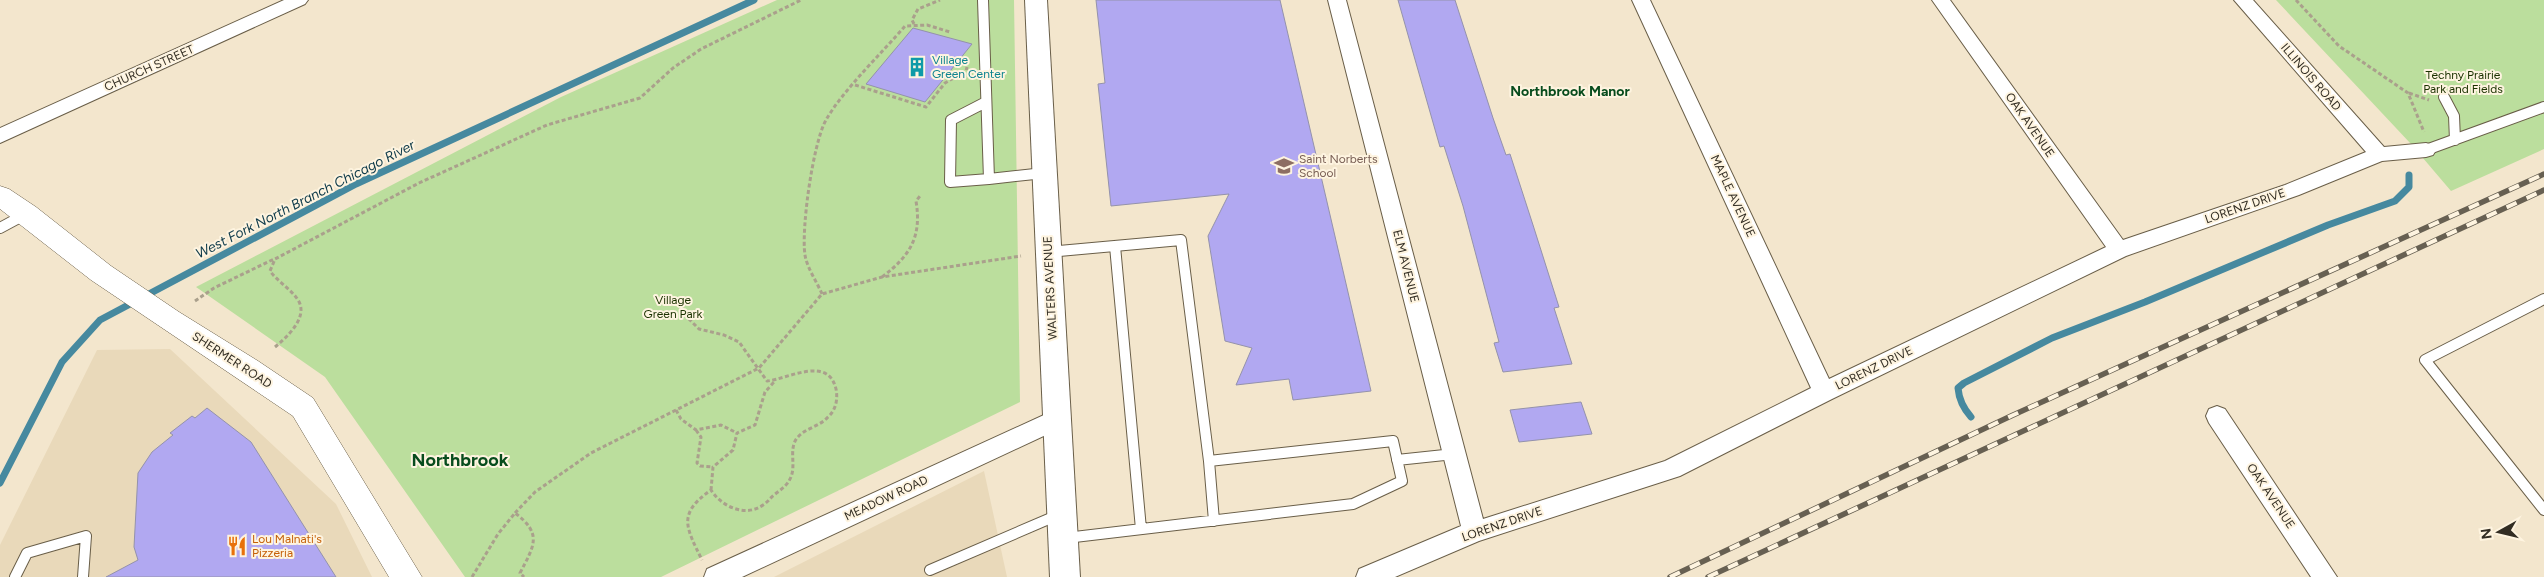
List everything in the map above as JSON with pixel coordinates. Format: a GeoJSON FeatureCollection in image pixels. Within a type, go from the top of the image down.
{"type":"FeatureCollection","features":[{"type":"Feature","properties":{"kind":"main road","name":"SHERMER ROAD"},"geometry":{"type":"LineString","coordinates":[[0,196],[27,214],[101,272],[303,407],[406,577]]}},
{"type":"Feature","properties":{"kind":"street","name":"CHURCH STREET"},"geometry":{"type":"LineString","coordinates":[[0,136],[299,0]]}},
{"type":"Feature","properties":{"kind":"street","name":"WALTERS AVENUE"},"geometry":{"type":"LineString","coordinates":[[1036,0],[1065,577]]}},
{"type":"Feature","properties":{"kind":"street","name":"ELM AVENUE"},"geometry":{"type":"LineString","coordinates":[[1338,0],[1474,532]]}},
{"type":"Feature","properties":{"kind":"street","name":"MAPLE AVENUE"},"geometry":{"type":"LineString","coordinates":[[1641,0],[1824,392]]}},
{"type":"Feature","properties":{"kind":"street","name":"OAK AVENUE"},"geometry":{"type":"LineString","coordinates":[[1941,0],[2119,250]]}},
{"type":"Feature","properties":{"kind":"street","name":"ILLINOIS ROAD"},"geometry":{"type":"LineString","coordinates":[[2243,0],[2379,154]]}},
{"type":"Feature","properties":{"kind":"street","name":"LORENZ DRIVE"},"geometry":{"type":"LineString","coordinates":[[1368,577],[1474,532],[1672,468],[1824,392],[2119,250],[2292,190],[2379,154],[2426,150]]}},
{"type":"Feature","properties":{"kind":"street","name":"OAK AVENUE"},"geometry":{"type":"LineString","coordinates":[[2217,416],[2325,577]]}},
{"type":"Feature","properties":{"kind":"street","name":"MEADOW ROAD"},"geometry":{"type":"LineString","coordinates":[[710,572],[1057,419]]}},
{"type":"Feature","properties":{"kind":"lane"},"geometry":{"type":"LineString","coordinates":[[983,0],[989,179]]}},
{"type":"Feature","properties":{"kind":"lane"},"geometry":{"type":"LineString","coordinates":[[2444,97],[2454,116],[2455,140]]}},
{"type":"Feature","properties":{"kind":"lane"},"geometry":{"type":"LineString","coordinates":[[986,102],[950,120],[950,182],[1044,173]]}},
{"type":"Feature","properties":{"kind":"lane"},"geometry":{"type":"LineString","coordinates":[[2426,150],[2544,107]]}},
{"type":"Feature","properties":{"kind":"lane"},"geometry":{"type":"LineString","coordinates":[[0,228],[27,214]]}},
{"type":"Feature","properties":{"kind":"lane"},"geometry":{"type":"LineString","coordinates":[[1048,252],[1181,240],[1209,461],[1214,521]]}},
{"type":"Feature","properties":{"kind":"lane"},"geometry":{"type":"LineString","coordinates":[[1115,246],[1141,529]]}},
{"type":"Feature","properties":{"kind":"lane"},"geometry":{"type":"LineString","coordinates":[[2544,299],[2425,360],[2544,510]]}},
{"type":"Feature","properties":{"kind":"lane"},"geometry":{"type":"LineString","coordinates":[[930,570],[1062,526],[1141,529],[1353,504],[1402,481],[1393,442],[1209,461]]}},
{"type":"Feature","properties":{"kind":"lane"},"geometry":{"type":"LineString","coordinates":[[1397,460],[1454,454]]}},
{"type":"Feature","properties":{"kind":"lane"},"geometry":{"type":"LineString","coordinates":[[15,577],[26,553],[86,536],[83,577]]}},
{"type":"Feature","properties":{"kind":"path"},"geometry":{"type":"LineString","coordinates":[[195,301],[214,288],[275,259],[419,183],[547,125],[640,98],[672,68],[701,49],[801,0]]}},
{"type":"Feature","properties":{"kind":"path"},"geometry":{"type":"LineString","coordinates":[[914,24],[912,20],[918,9],[940,0]]}},
{"type":"Feature","properties":{"kind":"path"},"geometry":{"type":"LineString","coordinates":[[2296,0],[2338,46],[2408,93],[2426,136],[2426,150]]}},
{"type":"Feature","properties":{"kind":"path"},"geometry":{"type":"LineString","coordinates":[[822,294],[805,256],[805,226],[812,164],[818,135],[827,118],[905,26],[914,24],[950,32]]}},
{"type":"Feature","properties":{"kind":"path"},"geometry":{"type":"LineString","coordinates":[[855,85],[926,107],[945,83],[966,70],[968,64]]}},
{"type":"Feature","properties":{"kind":"path"},"geometry":{"type":"LineString","coordinates":[[882,277],[900,263],[911,248],[918,214],[916,201],[920,196]]}},
{"type":"Feature","properties":{"kind":"path"},"geometry":{"type":"LineString","coordinates":[[472,577],[498,534],[535,492],[591,452],[759,368],[822,294],[882,277],[1021,256]]}},
{"type":"Feature","properties":{"kind":"path"},"geometry":{"type":"LineString","coordinates":[[275,259],[270,271],[299,301],[301,308],[290,334],[275,347]]}},
{"type":"Feature","properties":{"kind":"path"},"geometry":{"type":"LineString","coordinates":[[684,314],[699,329],[724,335],[739,342],[767,381],[775,381],[801,370],[821,371],[832,378],[836,389],[836,403],[830,416],[797,437],[791,452],[794,466],[789,482],[764,506],[743,509],[724,505],[711,490],[713,467],[733,450],[737,433]]}},
{"type":"Feature","properties":{"kind":"path"},"geometry":{"type":"LineString","coordinates":[[737,433],[755,425],[765,392],[775,381]]}},
{"type":"Feature","properties":{"kind":"path"},"geometry":{"type":"LineString","coordinates":[[676,410],[681,419],[696,430],[701,437],[697,463],[700,466],[713,467]]}},
{"type":"Feature","properties":{"kind":"path"},"geometry":{"type":"LineString","coordinates":[[696,430],[722,424],[737,433]]}},
{"type":"Feature","properties":{"kind":"path"},"geometry":{"type":"LineString","coordinates":[[710,572],[688,534],[687,518],[692,505],[711,490]]}},
{"type":"Feature","properties":{"kind":"path"},"geometry":{"type":"LineString","coordinates":[[515,513],[530,526],[535,542],[533,551],[520,573],[524,577]]}},
{"type":"Feature","properties":{"kind":"shaded area"},"geometry":{"type":"Polygon","coordinates":[[[170,349],[336,504],[372,577],[0,577],[0,545],[97,350],[170,349]]]}},
{"type":"Feature","properties":{"kind":"shaded area"},"geometry":{"type":"Polygon","coordinates":[[[984,471],[1007,577],[774,577],[984,471]]]}},
{"type":"Feature","properties":{"kind":"green space","name":"Village Green Park"},"geometry":{"type":"Polygon","coordinates":[[[777,0],[1014,0],[1020,402],[661,577],[465,577],[325,377],[196,287],[561,97],[777,0]]]}},
{"type":"Feature","properties":{"kind":"green space","name":"Techny Prairie Park and Fields"},"geometry":{"type":"Polygon","coordinates":[[[2276,0],[2544,0],[2544,149],[2451,191],[2411,144],[2276,0]]]}},
{"type":"Feature","properties":{"kind":"building"},"geometry":{"type":"Polygon","coordinates":[[[1096,0],[1280,0],[1371,391],[1293,400],[1289,379],[1236,385],[1252,348],[1225,341],[1208,236],[1229,194],[1111,206],[1098,84],[1105,83],[1096,0]]]}},
{"type":"Feature","properties":{"kind":"building"},"geometry":{"type":"Polygon","coordinates":[[[1398,0],[1455,0],[1493,118],[1506,155],[1510,154],[1533,225],[1559,307],[1554,308],[1572,364],[1503,372],[1494,343],[1499,342],[1463,206],[1444,146],[1440,147],[1398,0]]]}},
{"type":"Feature","properties":{"kind":"building","name":"Village Green Center"},"geometry":{"type":"Polygon","coordinates":[[[913,28],[972,44],[925,102],[866,84],[913,28]]]}},
{"type":"Feature","properties":{"kind":"building"},"geometry":{"type":"Polygon","coordinates":[[[1581,402],[1592,434],[1519,442],[1510,410],[1581,402]]]}},
{"type":"Feature","properties":{"kind":"building"},"geometry":{"type":"Polygon","coordinates":[[[207,408],[251,442],[336,577],[106,577],[138,560],[134,547],[138,473],[152,452],[173,435],[170,433],[192,416],[195,418],[207,408]]]}},
{"type":"Feature","properties":{"kind":"waterway","name":"West Fork North Branch Chicago River"},"geometry":{"type":"LineString","coordinates":[[0,483],[62,362],[100,320],[356,184],[754,0]]}},
{"type":"Feature","properties":{"kind":"waterway"},"geometry":{"type":"LineString","coordinates":[[1971,417],[1959,396],[1958,388],[1964,383],[2052,338],[2145,302],[2328,225],[2395,201],[2409,187],[2409,175]]}},
{"type":"Feature","properties":{"kind":"railway"},"geometry":{"type":"LineString","coordinates":[[1670,577],[2011,416],[2544,174]]}},
{"type":"Feature","properties":{"kind":"railway"},"geometry":{"type":"LineString","coordinates":[[1708,577],[2544,190]]}},
{"type":"Feature","properties":{"kind":"place","name":"Village Green Center"},"geometry":{"type":"Point","coordinates":[917,67]}},
{"type":"Feature","properties":{"kind":"place","name":"Saint Norberts School"},"geometry":{"type":"Point","coordinates":[1284,166]}},
{"type":"Feature","properties":{"kind":"place","name":"Lou Malnati's Pizzeria"},"geometry":{"type":"Point","coordinates":[237,546]}},
{"type":"Feature","properties":{"kind":"district","name":"Northbrook Manor"},"geometry":{"type":"Point","coordinates":[1570,91]}},
{"type":"Feature","properties":{"kind":"district","name":"Northbrook"},"geometry":{"type":"Point","coordinates":[460,460]}}]}
